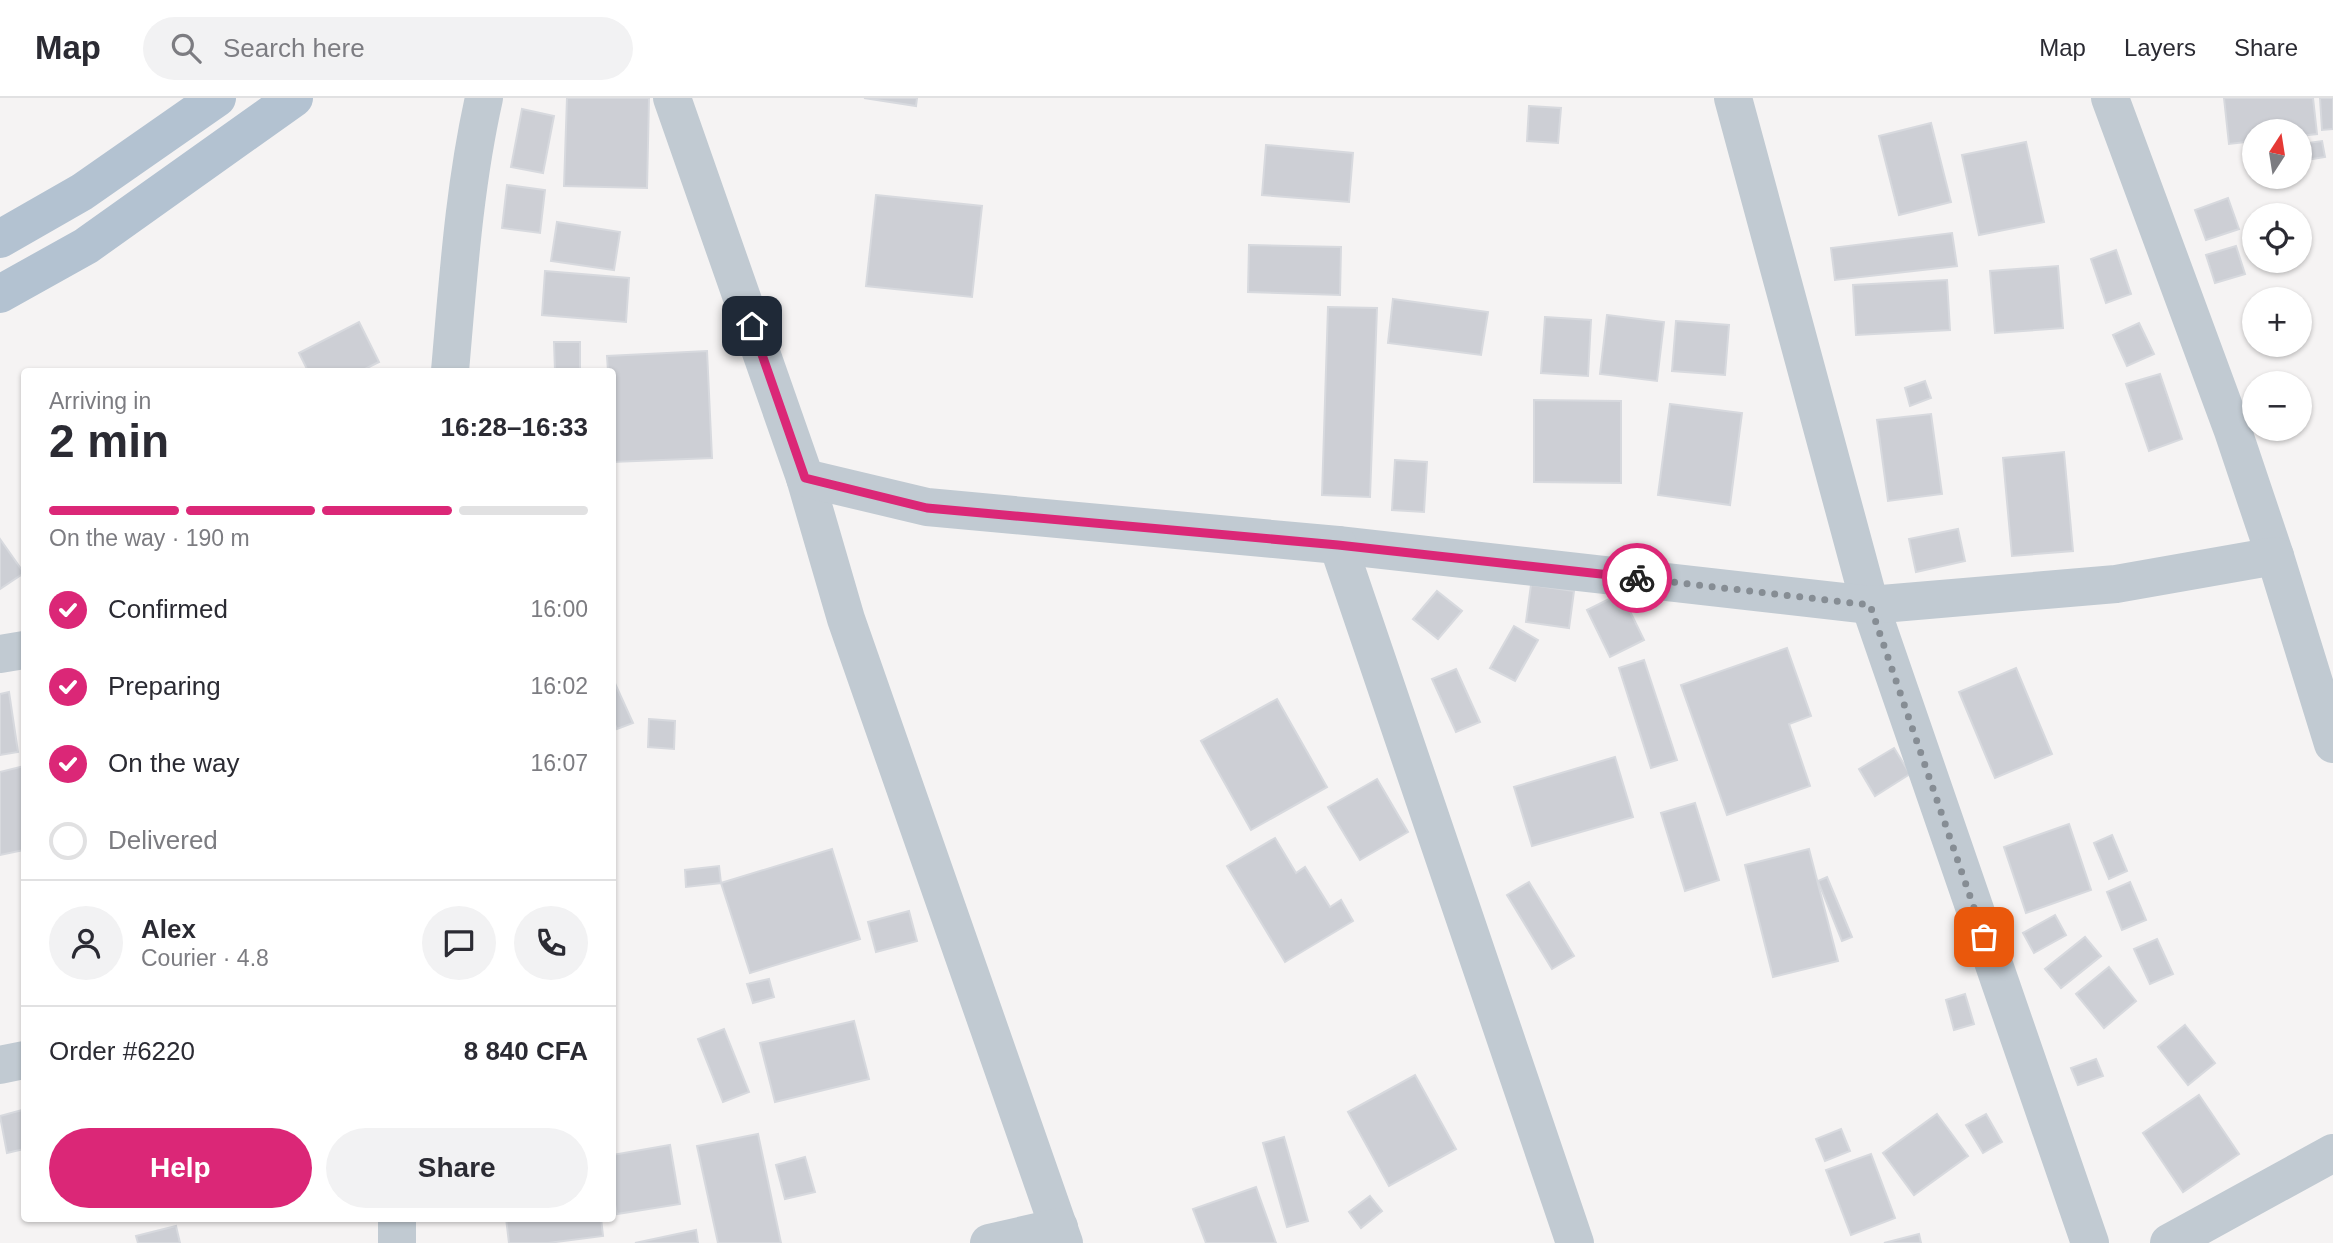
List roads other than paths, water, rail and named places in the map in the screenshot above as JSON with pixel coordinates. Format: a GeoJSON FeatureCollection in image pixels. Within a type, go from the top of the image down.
{"type":"FeatureCollection","features":[{"type":"Feature","properties":{"kind":"main road"},"geometry":{"type":"LineString","coordinates":[[0,239],[82,192],[217,98]]}},
{"type":"Feature","properties":{"kind":"main road"},"geometry":{"type":"LineString","coordinates":[[0,295],[86,246],[294,98]]}},
{"type":"Feature","properties":{"kind":"street"},"geometry":{"type":"LineString","coordinates":[[450,368],[462,240],[484,98]]}},
{"type":"Feature","properties":{"kind":"street"},"geometry":{"type":"LineString","coordinates":[[672,98],[805,478],[846,619],[1061,1235],[989,1243]]}},
{"type":"Feature","properties":{"kind":"street"},"geometry":{"type":"LineString","coordinates":[[1733,98],[1870,605],[2090,1243]]}},
{"type":"Feature","properties":{"kind":"street"},"geometry":{"type":"LineString","coordinates":[[2110,98],[2233,431],[2333,744]]}},
{"type":"Feature","properties":{"kind":"street"},"geometry":{"type":"LineString","coordinates":[[805,478],[927,508],[1338,545],[1870,605],[2116,584],[2275,556]]}},
{"type":"Feature","properties":{"kind":"street"},"geometry":{"type":"LineString","coordinates":[[1338,545],[1575,1243]]}},
{"type":"Feature","properties":{"kind":"street"},"geometry":{"type":"LineString","coordinates":[[0,654],[21,650]]}},
{"type":"Feature","properties":{"kind":"street"},"geometry":{"type":"LineString","coordinates":[[0,1065],[21,1061]]}},
{"type":"Feature","properties":{"kind":"street"},"geometry":{"type":"LineString","coordinates":[[2169,1243],[2333,1153]]}},
{"type":"Feature","properties":{"kind":"street"},"geometry":{"type":"LineString","coordinates":[[397,1222],[397,1243]]}}]}
